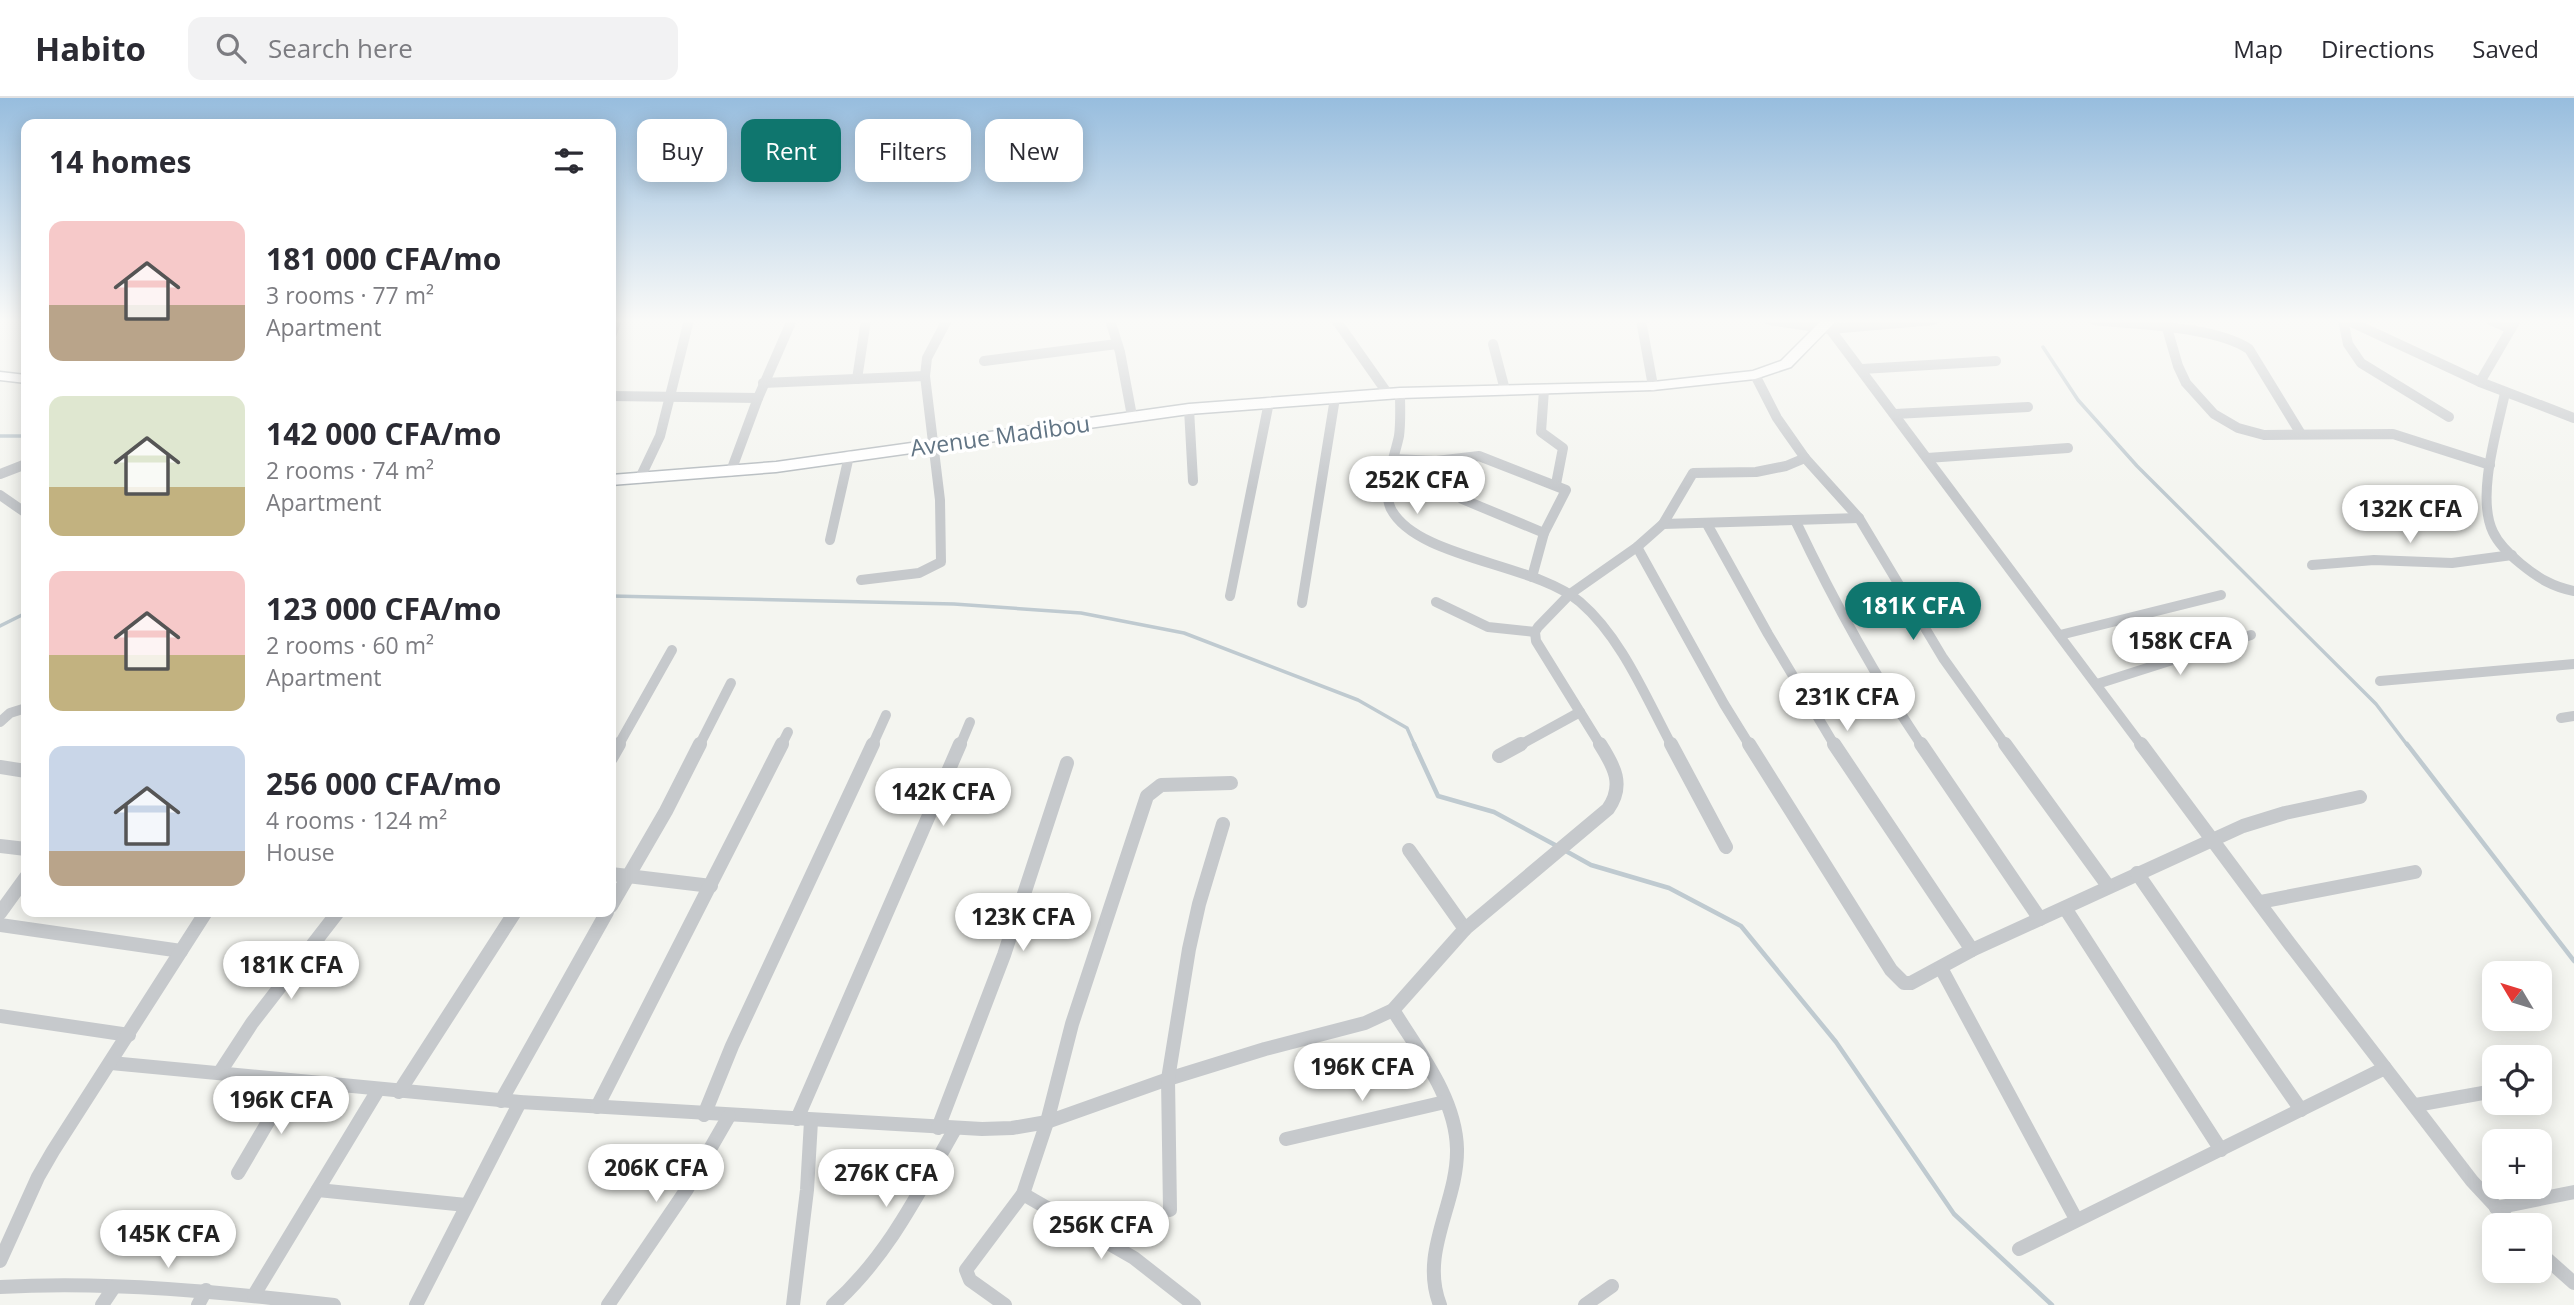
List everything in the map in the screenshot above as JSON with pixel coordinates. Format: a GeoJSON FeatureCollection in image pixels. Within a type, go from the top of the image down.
{"type":"FeatureCollection","features":[{"type":"Feature","properties":{"kind":"street"},"geometry":{"type":"LineString","coordinates":[[3,376],[21,378]]}},
{"type":"Feature","properties":{"kind":"street"},"geometry":{"type":"LineString","coordinates":[[640,478],[660,436],[674,376]]}},
{"type":"Feature","properties":{"kind":"street"},"geometry":{"type":"LineString","coordinates":[[731,471],[766,376]]}},
{"type":"Feature","properties":{"kind":"street"},"geometry":{"type":"LineString","coordinates":[[763,383],[918,376]]}},
{"type":"Feature","properties":{"kind":"street"},"geometry":{"type":"LineString","coordinates":[[861,580],[919,573],[941,562],[942,531],[925,376]]}},
{"type":"Feature","properties":{"kind":"street"},"geometry":{"type":"LineString","coordinates":[[1124,376],[1132,416]]}},
{"type":"Feature","properties":{"kind":"street"},"geometry":{"type":"LineString","coordinates":[[1380,376],[1394,394],[1400,425],[1387,500],[1399,521],[1410,531],[1570,594],[1600,626],[1630,671],[1726,847]]}},
{"type":"Feature","properties":{"kind":"street"},"geometry":{"type":"LineString","coordinates":[[1501,376],[1505,390]]}},
{"type":"Feature","properties":{"kind":"street"},"geometry":{"type":"LineString","coordinates":[[1651,376],[1653,386]]}},
{"type":"Feature","properties":{"kind":"street","name":"Avenue Madibou"},"geometry":{"type":"LineString","coordinates":[[616,480],[731,471],[1189,409],[1394,394],[1653,386],[1743,376]]}},
{"type":"Feature","properties":{"kind":"street"},"geometry":{"type":"LineString","coordinates":[[1756,376],[1777,418],[1805,458],[1859,518],[1943,658],[2108,886]]}},
{"type":"Feature","properties":{"kind":"street"},"geometry":{"type":"LineString","coordinates":[[1867,376],[2385,1068],[2472,1181],[2501,1213]]}},
{"type":"Feature","properties":{"kind":"street"},"geometry":{"type":"LineString","coordinates":[[2184,376],[2186,383],[2225,422],[2255,434],[2393,434],[2490,465]]}},
{"type":"Feature","properties":{"kind":"street"},"geometry":{"type":"LineString","coordinates":[[2266,376],[2301,434]]}},
{"type":"Feature","properties":{"kind":"street"},"geometry":{"type":"LineString","coordinates":[[2382,376],[2448,417]]}},
{"type":"Feature","properties":{"kind":"street"},"geometry":{"type":"LineString","coordinates":[[2468,376],[2574,418]]}},
{"type":"Feature","properties":{"kind":"street"},"geometry":{"type":"LineString","coordinates":[[2480,382],[2483,376]]}},
{"type":"Feature","properties":{"kind":"street"},"geometry":{"type":"LineString","coordinates":[[1544,390],[1541,432],[1563,448],[1556,484]]}},
{"type":"Feature","properties":{"kind":"street"},"geometry":{"type":"LineString","coordinates":[[2505,393],[2490,465],[2489,521],[2497,540],[2546,584],[2574,591]]}},
{"type":"Feature","properties":{"kind":"street"},"geometry":{"type":"LineString","coordinates":[[616,396],[758,398]]}},
{"type":"Feature","properties":{"kind":"street"},"geometry":{"type":"LineString","coordinates":[[1302,603],[1335,398]]}},
{"type":"Feature","properties":{"kind":"street"},"geometry":{"type":"LineString","coordinates":[[1230,596],[1269,402]]}},
{"type":"Feature","properties":{"kind":"street"},"geometry":{"type":"LineString","coordinates":[[1895,414],[2028,407]]}},
{"type":"Feature","properties":{"kind":"street"},"geometry":{"type":"LineString","coordinates":[[1189,409],[1193,481]]}},
{"type":"Feature","properties":{"kind":"street"},"geometry":{"type":"LineString","coordinates":[[1927,458],[2068,448]]}},
{"type":"Feature","properties":{"kind":"street"},"geometry":{"type":"LineString","coordinates":[[830,540],[849,456]]}},
{"type":"Feature","properties":{"kind":"street"},"geometry":{"type":"LineString","coordinates":[[1395,459],[1436,461],[1479,456],[1566,490],[1544,533],[1532,577]]}},
{"type":"Feature","properties":{"kind":"street"},"geometry":{"type":"LineString","coordinates":[[111,1063],[501,1101],[955,1129],[1012,1128],[1047,1122],[1168,1079],[1265,1049],[1355,1026],[1393,1010],[1465,929],[1603,815],[1613,803],[1619,789],[1615,768],[1536,641],[1535,632],[1570,594],[1637,547],[1663,524],[1693,472],[1702,470],[1751,473],[1786,468],[1805,458]]}},
{"type":"Feature","properties":{"kind":"street"},"geometry":{"type":"LineString","coordinates":[[1436,461],[1437,474],[1450,489],[1493,512],[1544,533]]}},
{"type":"Feature","properties":{"kind":"street"},"geometry":{"type":"LineString","coordinates":[[0,474],[21,466]]}},
{"type":"Feature","properties":{"kind":"street"},"geometry":{"type":"LineString","coordinates":[[0,495],[21,510]]}},
{"type":"Feature","properties":{"kind":"street"},"geometry":{"type":"LineString","coordinates":[[1663,524],[1859,518]]}},
{"type":"Feature","properties":{"kind":"street"},"geometry":{"type":"LineString","coordinates":[[1796,522],[1835,604],[1878,681],[2040,919]]}},
{"type":"Feature","properties":{"kind":"street"},"geometry":{"type":"LineString","coordinates":[[1707,524],[1793,680],[1891,832],[1972,950]]}},
{"type":"Feature","properties":{"kind":"street"},"geometry":{"type":"LineString","coordinates":[[1637,547],[1724,704],[1897,979],[1903,983],[1911,983],[1972,950],[2243,826],[2286,813],[2360,797]]}},
{"type":"Feature","properties":{"kind":"street"},"geometry":{"type":"LineString","coordinates":[[2312,565],[2374,559],[2452,563],[2512,555]]}},
{"type":"Feature","properties":{"kind":"street"},"geometry":{"type":"LineString","coordinates":[[2060,635],[2221,595]]}},
{"type":"Feature","properties":{"kind":"street"},"geometry":{"type":"LineString","coordinates":[[1436,602],[1488,627],[1535,632]]}},
{"type":"Feature","properties":{"kind":"street"},"geometry":{"type":"LineString","coordinates":[[2097,684],[2251,635]]}},
{"type":"Feature","properties":{"kind":"street"},"geometry":{"type":"LineString","coordinates":[[616,749],[672,650]]}},
{"type":"Feature","properties":{"kind":"street"},"geometry":{"type":"LineString","coordinates":[[2380,681],[2574,664]]}},
{"type":"Feature","properties":{"kind":"street"},"geometry":{"type":"LineString","coordinates":[[616,897],[666,811],[731,683]]}},
{"type":"Feature","properties":{"kind":"street"},"geometry":{"type":"LineString","coordinates":[[0,722],[21,709]]}},
{"type":"Feature","properties":{"kind":"street"},"geometry":{"type":"LineString","coordinates":[[1499,755],[1580,712]]}},
{"type":"Feature","properties":{"kind":"street"},"geometry":{"type":"LineString","coordinates":[[704,1115],[732,1046],[886,715]]}},
{"type":"Feature","properties":{"kind":"street"},"geometry":{"type":"LineString","coordinates":[[793,1305],[807,1190],[804,1120],[970,722]]}},
{"type":"Feature","properties":{"kind":"street"},"geometry":{"type":"LineString","coordinates":[[597,1107],[788,732]]}},
{"type":"Feature","properties":{"kind":"street"},"geometry":{"type":"LineString","coordinates":[[937,1128],[1004,955],[1067,763]]}},
{"type":"Feature","properties":{"kind":"street"},"geometry":{"type":"LineString","coordinates":[[0,767],[21,770]]}},
{"type":"Feature","properties":{"kind":"street"},"geometry":{"type":"LineString","coordinates":[[1005,1305],[970,1280],[966,1270],[1023,1194],[1047,1122],[1072,1024],[1147,796],[1161,785],[1231,783]]}},
{"type":"Feature","properties":{"kind":"street"},"geometry":{"type":"LineString","coordinates":[[1170,1210],[1168,1079],[1191,938],[1223,824]]}},
{"type":"Feature","properties":{"kind":"street"},"geometry":{"type":"LineString","coordinates":[[0,846],[21,848]]}},
{"type":"Feature","properties":{"kind":"street"},"geometry":{"type":"LineString","coordinates":[[1409,850],[1465,929]]}},
{"type":"Feature","properties":{"kind":"street"},"geometry":{"type":"LineString","coordinates":[[2260,902],[2415,872]]}},
{"type":"Feature","properties":{"kind":"street"},"geometry":{"type":"LineString","coordinates":[[2137,873],[2301,1110]]}},
{"type":"Feature","properties":{"kind":"street"},"geometry":{"type":"LineString","coordinates":[[616,875],[710,886]]}},
{"type":"Feature","properties":{"kind":"street"},"geometry":{"type":"LineString","coordinates":[[0,913],[21,884]]}},
{"type":"Feature","properties":{"kind":"street"},"geometry":{"type":"LineString","coordinates":[[2065,908],[2221,1150]]}},
{"type":"Feature","properties":{"kind":"street"},"geometry":{"type":"LineString","coordinates":[[0,1261],[38,1177],[203,917]]}},
{"type":"Feature","properties":{"kind":"street"},"geometry":{"type":"LineString","coordinates":[[219,1072],[252,1023],[334,917]]}},
{"type":"Feature","properties":{"kind":"street"},"geometry":{"type":"LineString","coordinates":[[399,1092],[512,917]]}},
{"type":"Feature","properties":{"kind":"street"},"geometry":{"type":"LineString","coordinates":[[501,1101],[604,917]]}},
{"type":"Feature","properties":{"kind":"street"},"geometry":{"type":"LineString","coordinates":[[0,925],[181,951]]}},
{"type":"Feature","properties":{"kind":"street"},"geometry":{"type":"LineString","coordinates":[[1941,968],[2076,1219]]}},
{"type":"Feature","properties":{"kind":"street"},"geometry":{"type":"LineString","coordinates":[[1393,1010],[1446,1102],[1456,1131],[1456,1160],[1432,1282],[1440,1305]]}},
{"type":"Feature","properties":{"kind":"street"},"geometry":{"type":"LineString","coordinates":[[0,1016],[129,1035]]}},
{"type":"Feature","properties":{"kind":"street"},"geometry":{"type":"LineString","coordinates":[[2019,1249],[2385,1068]]}},
{"type":"Feature","properties":{"kind":"street"},"geometry":{"type":"LineString","coordinates":[[238,1174],[292,1081]]}},
{"type":"Feature","properties":{"kind":"street"},"geometry":{"type":"LineString","coordinates":[[254,1295],[377,1090]]}},
{"type":"Feature","properties":{"kind":"street"},"geometry":{"type":"LineString","coordinates":[[2416,1105],[2482,1093]]}},
{"type":"Feature","properties":{"kind":"street"},"geometry":{"type":"LineString","coordinates":[[416,1305],[520,1102]]}},
{"type":"Feature","properties":{"kind":"street"},"geometry":{"type":"LineString","coordinates":[[1286,1139],[1446,1102]]}},
{"type":"Feature","properties":{"kind":"street"},"geometry":{"type":"LineString","coordinates":[[608,1305],[680,1202],[707,1159],[729,1116]]}},
{"type":"Feature","properties":{"kind":"street"},"geometry":{"type":"LineString","coordinates":[[833,1305],[864,1276],[885,1247],[955,1129]]}},
{"type":"Feature","properties":{"kind":"street"},"geometry":{"type":"LineString","coordinates":[[318,1190],[466,1205]]}},
{"type":"Feature","properties":{"kind":"street"},"geometry":{"type":"LineString","coordinates":[[2496,1208],[2574,1192]]}},
{"type":"Feature","properties":{"kind":"street"},"geometry":{"type":"LineString","coordinates":[[1023,1194],[1134,1258],[1195,1305]]}},
{"type":"Feature","properties":{"kind":"street"},"geometry":{"type":"LineString","coordinates":[[2552,1264],[2574,1283]]}},
{"type":"Feature","properties":{"kind":"street"},"geometry":{"type":"LineString","coordinates":[[0,1287],[54,1284],[114,1287],[202,1298],[254,1295],[306,1304],[334,1305]]}},
{"type":"Feature","properties":{"kind":"street"},"geometry":{"type":"LineString","coordinates":[[1585,1305],[1612,1286]]}},
{"type":"Feature","properties":{"kind":"street"},"geometry":{"type":"LineString","coordinates":[[102,1305],[114,1287]]}},
{"type":"Feature","properties":{"kind":"waterway"},"geometry":{"type":"LineString","coordinates":[[2062,376],[2078,400],[2137,466],[2376,704],[2408,746]]}},
{"type":"Feature","properties":{"kind":"waterway"},"geometry":{"type":"LineString","coordinates":[[0,436],[21,436]]}},
{"type":"Feature","properties":{"kind":"waterway"},"geometry":{"type":"LineString","coordinates":[[616,596],[954,604],[1081,613],[1184,633],[1358,700],[1407,728],[1415,746]]}},
{"type":"Feature","properties":{"kind":"waterway"},"geometry":{"type":"LineString","coordinates":[[0,626],[21,616]]}},
{"type":"Feature","properties":{"kind":"waterway"},"geometry":{"type":"LineString","coordinates":[[1414,744],[1438,796],[1494,812],[1557,846]]}},
{"type":"Feature","properties":{"kind":"waterway"},"geometry":{"type":"LineString","coordinates":[[2407,744],[2574,961]]}},
{"type":"Feature","properties":{"kind":"waterway"},"geometry":{"type":"LineString","coordinates":[[1564,850],[1591,865],[1669,888],[1741,926],[1836,1042],[1954,1214],[2052,1305]]}}]}
